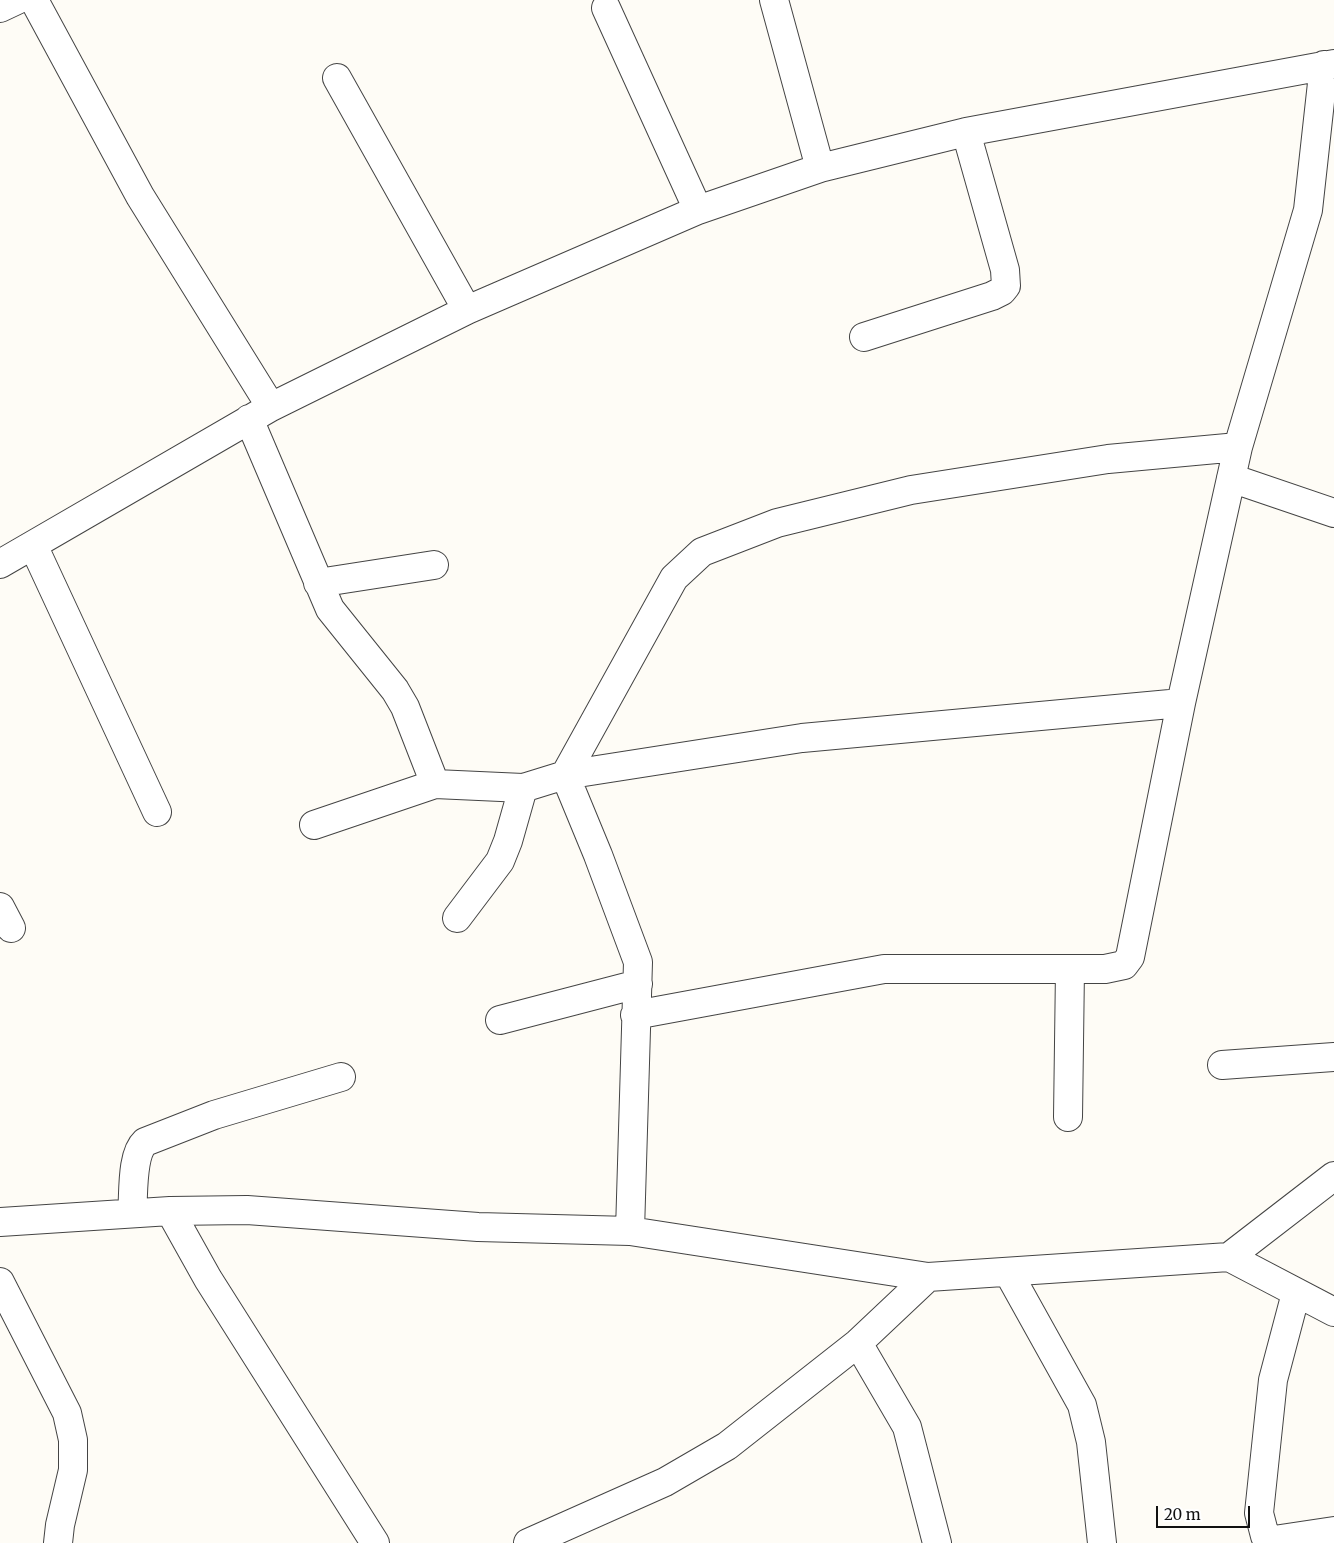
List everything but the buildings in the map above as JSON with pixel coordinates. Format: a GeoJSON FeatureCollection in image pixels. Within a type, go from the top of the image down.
{"type":"FeatureCollection","features":[{"type":"Feature","properties":{"kind":"street"},"geometry":{"type":"LineString","coordinates":[[0,8],[17,0]]}},
{"type":"Feature","properties":{"kind":"street"},"geometry":{"type":"LineString","coordinates":[[34,0],[260,413],[318,583],[330,609],[383,675],[405,707],[435,784]]}},
{"type":"Feature","properties":{"kind":"street"},"geometry":{"type":"LineString","coordinates":[[774,0],[820,168]]}},
{"type":"Feature","properties":{"kind":"street"},"geometry":{"type":"LineString","coordinates":[[606,8],[698,210]]}},
{"type":"Feature","properties":{"kind":"street"},"geometry":{"type":"LineString","coordinates":[[0,564],[260,413],[467,310],[698,210],[820,168],[966,132],[1329,65],[1308,210],[1238,447],[1181,703],[1130,956],[1124,965],[1116,968],[1070,969],[884,969],[636,1014]]}},
{"type":"Feature","properties":{"kind":"street"},"geometry":{"type":"LineString","coordinates":[[337,78],[467,310]]}},
{"type":"Feature","properties":{"kind":"street"},"geometry":{"type":"LineString","coordinates":[[864,337],[992,296],[1002,291],[1006,286],[1005,270],[966,132]]}},
{"type":"Feature","properties":{"kind":"street"},"geometry":{"type":"LineString","coordinates":[[565,775],[674,578],[702,552],[777,523],[911,490],[1108,459],[1238,447]]}},
{"type":"Feature","properties":{"kind":"street"},"geometry":{"type":"LineString","coordinates":[[1231,478],[1334,513]]}},
{"type":"Feature","properties":{"kind":"street"},"geometry":{"type":"LineString","coordinates":[[33,545],[157,812]]}},
{"type":"Feature","properties":{"kind":"street"},"geometry":{"type":"LineString","coordinates":[[318,583],[434,565]]}},
{"type":"Feature","properties":{"kind":"street"},"geometry":{"type":"LineString","coordinates":[[314,825],[435,784],[523,788],[565,775],[802,738],[1181,703]]}},
{"type":"Feature","properties":{"kind":"street"},"geometry":{"type":"LineString","coordinates":[[565,775],[633,943],[638,962],[630,1231]]}},
{"type":"Feature","properties":{"kind":"street"},"geometry":{"type":"LineString","coordinates":[[457,918],[500,860],[508,840],[523,788]]}},
{"type":"Feature","properties":{"kind":"street"},"geometry":{"type":"LineString","coordinates":[[1068,1117],[1070,969]]}},
{"type":"Feature","properties":{"kind":"street"},"geometry":{"type":"LineString","coordinates":[[500,1020],[638,984]]}},
{"type":"Feature","properties":{"kind":"street"},"geometry":{"type":"LineString","coordinates":[[1222,1065],[1334,1057]]}},
{"type":"Feature","properties":{"kind":"street"},"geometry":{"type":"LineString","coordinates":[[132,1213],[136,1158],[140,1147],[145,1142],[214,1115],[340,1077]]}},
{"type":"Feature","properties":{"kind":"street"},"geometry":{"type":"LineString","coordinates":[[1229,1257],[1334,1176]]}},
{"type":"Feature","properties":{"kind":"street"},"geometry":{"type":"LineString","coordinates":[[0,1222],[170,1211],[247,1210],[478,1227],[630,1231],[928,1277],[1229,1257],[1334,1312]]}},
{"type":"Feature","properties":{"kind":"street"},"geometry":{"type":"LineString","coordinates":[[170,1211],[233,1319],[376,1543]]}},
{"type":"Feature","properties":{"kind":"street"},"geometry":{"type":"LineString","coordinates":[[1008,1272],[1082,1405],[1092,1450],[1102,1543]]}},
{"type":"Feature","properties":{"kind":"street"},"geometry":{"type":"LineString","coordinates":[[528,1543],[665,1482],[727,1446],[858,1343],[928,1277]]}},
{"type":"Feature","properties":{"kind":"street"},"geometry":{"type":"LineString","coordinates":[[0,1282],[67,1413],[71,1431],[73,1470],[60,1525],[58,1543]]}},
{"type":"Feature","properties":{"kind":"street"},"geometry":{"type":"LineString","coordinates":[[1296,1293],[1273,1380],[1259,1513],[1266,1536],[1274,1540],[1334,1531]]}},
{"type":"Feature","properties":{"kind":"street"},"geometry":{"type":"LineString","coordinates":[[858,1343],[907,1427],[937,1543]]}}]}
